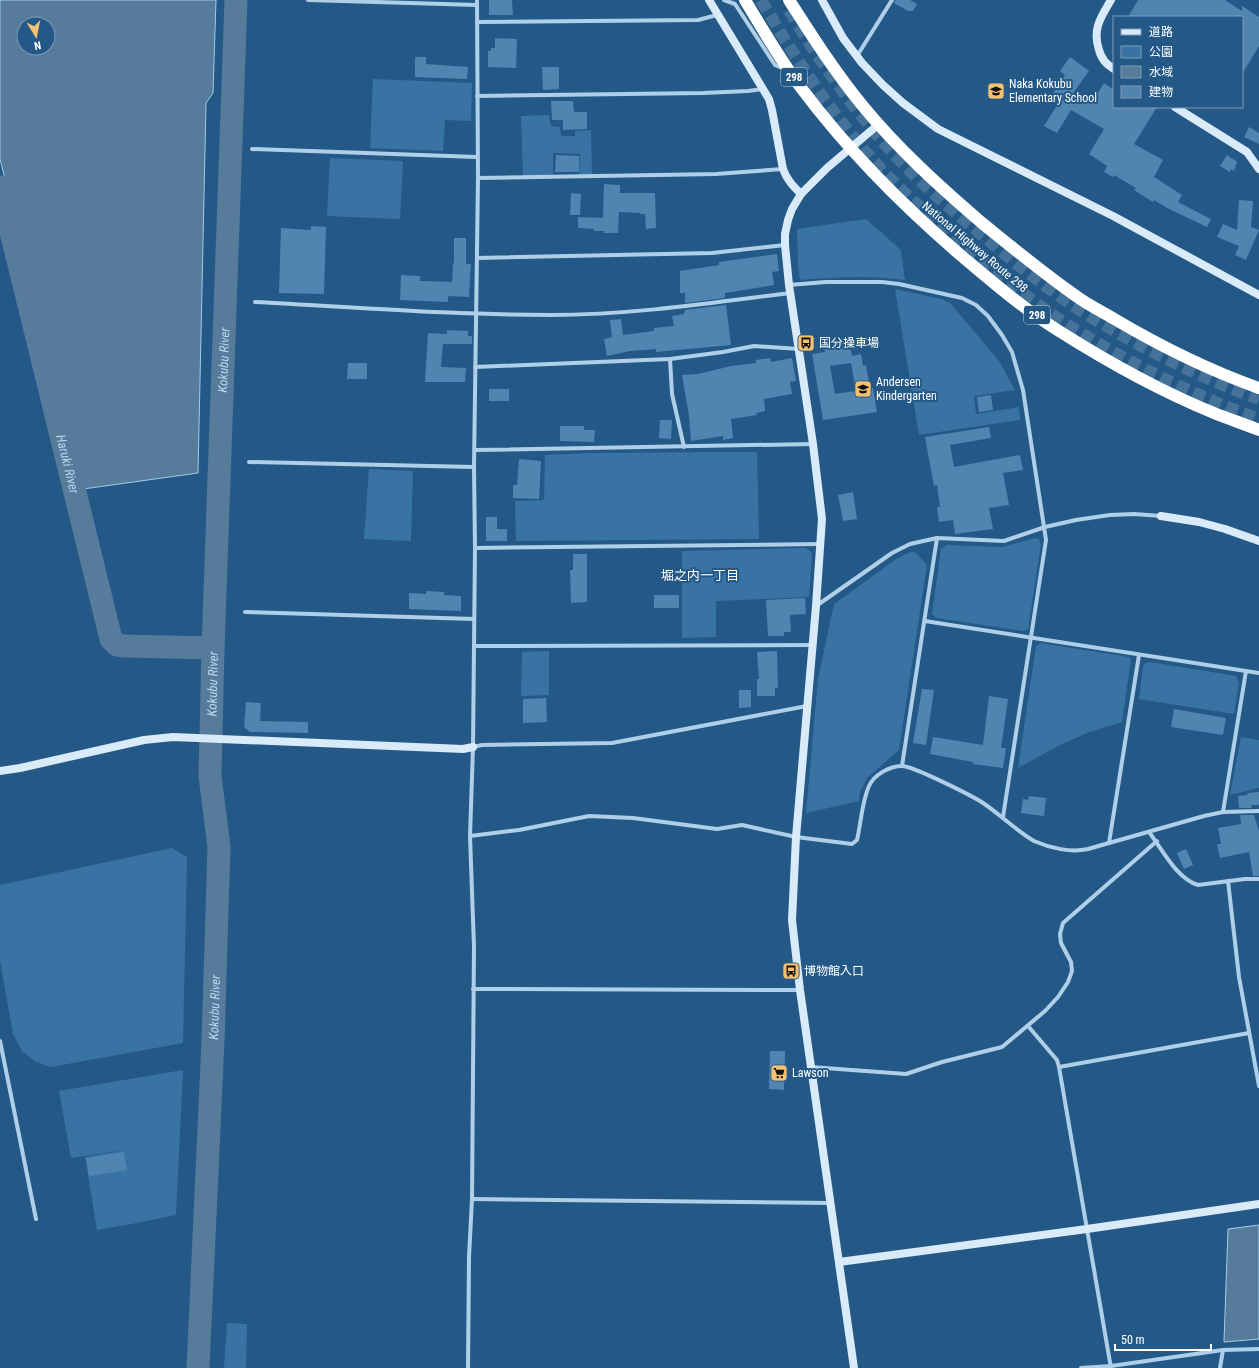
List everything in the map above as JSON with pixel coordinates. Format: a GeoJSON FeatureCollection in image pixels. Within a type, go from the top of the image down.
{"type":"FeatureCollection","features":[{"type":"Feature","properties":{"kind":"highway","name":"National Highway Route 298"},"geometry":{"type":"LineString","coordinates":[[744,0],[791,73],[822,115],[851,149],[891,192],[920,220],[1012,298],[1058,330],[1154,385],[1214,413],[1259,430]]}},
{"type":"Feature","properties":{"kind":"highway","name":"National Highway Route 298"},"geometry":{"type":"LineString","coordinates":[[789,0],[829,61],[863,105],[919,167],[949,195],[1040,270],[1077,297],[1169,350],[1225,376],[1259,388]]}},
{"type":"Feature","properties":{"kind":"street"},"geometry":{"type":"LineString","coordinates":[[308,0],[477,5]]}},
{"type":"Feature","properties":{"kind":"street"},"geometry":{"type":"LineString","coordinates":[[468,1368],[469,1257],[472,1200],[474,947],[470,836],[473,747],[475,548],[474,467],[478,178],[477,0]]}},
{"type":"Feature","properties":{"kind":"street"},"geometry":{"type":"LineString","coordinates":[[709,0],[763,89],[772,110],[782,169],[791,184],[801,194]]}},
{"type":"Feature","properties":{"kind":"street"},"geometry":{"type":"LineString","coordinates":[[724,0],[735,4],[775,64],[791,73]]}},
{"type":"Feature","properties":{"kind":"street"},"geometry":{"type":"LineString","coordinates":[[822,0],[843,38],[857,57],[903,104],[938,129],[1113,216],[1259,295]]}},
{"type":"Feature","properties":{"kind":"street"},"geometry":{"type":"LineString","coordinates":[[857,57],[892,0]]}},
{"type":"Feature","properties":{"kind":"street"},"geometry":{"type":"LineString","coordinates":[[1111,0],[1101,16],[1096,35],[1101,58],[1106,65],[1113,68]]}},
{"type":"Feature","properties":{"kind":"street"},"geometry":{"type":"LineString","coordinates":[[477,22],[698,20],[717,15]]}},
{"type":"Feature","properties":{"kind":"street"},"geometry":{"type":"LineString","coordinates":[[477,96],[703,93],[763,89]]}},
{"type":"Feature","properties":{"kind":"street"},"geometry":{"type":"LineString","coordinates":[[1176,108],[1247,152],[1259,169]]}},
{"type":"Feature","properties":{"kind":"street"},"geometry":{"type":"LineString","coordinates":[[854,1368],[800,990],[792,920],[796,837],[822,519],[813,444],[790,289],[785,234],[792,209],[801,194],[827,168],[879,124]]}},
{"type":"Feature","properties":{"kind":"street"},"geometry":{"type":"LineString","coordinates":[[252,149],[478,157]]}},
{"type":"Feature","properties":{"kind":"street"},"geometry":{"type":"LineString","coordinates":[[478,178],[716,174],[782,169]]}},
{"type":"Feature","properties":{"kind":"street"},"geometry":{"type":"LineString","coordinates":[[477,258],[712,253],[785,244]]}},
{"type":"Feature","properties":{"kind":"street"},"geometry":{"type":"LineString","coordinates":[[255,302],[476,313],[551,315],[641,312],[790,289],[864,281],[900,284],[962,298],[976,305],[988,316],[1002,335],[1012,352],[1019,372],[1046,540],[1003,817]]}},
{"type":"Feature","properties":{"kind":"street"},"geometry":{"type":"LineString","coordinates":[[475,366],[670,359],[754,346],[799,349]]}},
{"type":"Feature","properties":{"kind":"street"},"geometry":{"type":"LineString","coordinates":[[670,359],[672,394],[684,447]]}},
{"type":"Feature","properties":{"kind":"street"},"geometry":{"type":"LineString","coordinates":[[475,450],[813,444]]}},
{"type":"Feature","properties":{"kind":"street"},"geometry":{"type":"LineString","coordinates":[[248,462],[474,467]]}},
{"type":"Feature","properties":{"kind":"street"},"geometry":{"type":"LineString","coordinates":[[816,606],[892,553],[910,544],[937,538],[1004,541],[1076,520],[1134,514],[1199,522],[1259,541]]}},
{"type":"Feature","properties":{"kind":"street"},"geometry":{"type":"LineString","coordinates":[[902,766],[937,538]]}},
{"type":"Feature","properties":{"kind":"street"},"geometry":{"type":"LineString","coordinates":[[475,548],[820,544]]}},
{"type":"Feature","properties":{"kind":"street"},"geometry":{"type":"LineString","coordinates":[[245,612],[474,619]]}},
{"type":"Feature","properties":{"kind":"street"},"geometry":{"type":"LineString","coordinates":[[925,621],[1259,673]]}},
{"type":"Feature","properties":{"kind":"street"},"geometry":{"type":"LineString","coordinates":[[474,646],[812,645]]}},
{"type":"Feature","properties":{"kind":"street"},"geometry":{"type":"LineString","coordinates":[[1109,843],[1139,655]]}},
{"type":"Feature","properties":{"kind":"street"},"geometry":{"type":"LineString","coordinates":[[1223,812],[1246,671]]}},
{"type":"Feature","properties":{"kind":"street"},"geometry":{"type":"LineString","coordinates":[[0,771],[20,768],[144,740],[185,737],[463,748],[482,745],[612,743],[806,706]]}},
{"type":"Feature","properties":{"kind":"street"},"geometry":{"type":"LineString","coordinates":[[470,836],[519,830],[589,816],[633,818],[717,829],[742,825],[796,837],[852,844],[857,840],[866,795],[870,785],[876,776],[884,771],[902,766],[918,771],[979,800],[1027,837],[1043,845],[1073,851],[1080,851],[1204,816],[1223,812],[1259,811]]}},
{"type":"Feature","properties":{"kind":"street"},"geometry":{"type":"LineString","coordinates":[[1149,832],[1181,875],[1191,883],[1198,885],[1245,879],[1259,879]]}},
{"type":"Feature","properties":{"kind":"street"},"geometry":{"type":"LineString","coordinates":[[811,1067],[906,1074],[942,1062],[1002,1047],[1045,1011],[1058,997],[1068,982],[1072,971],[1067,953],[1061,943],[1060,934],[1063,923],[1157,841]]}},
{"type":"Feature","properties":{"kind":"street"},"geometry":{"type":"LineString","coordinates":[[1228,881],[1239,977],[1259,1086]]}},
{"type":"Feature","properties":{"kind":"street"},"geometry":{"type":"LineString","coordinates":[[473,989],[800,990]]}},
{"type":"Feature","properties":{"kind":"street"},"geometry":{"type":"LineString","coordinates":[[1028,1026],[1057,1060],[1059,1067],[1111,1367]]}},
{"type":"Feature","properties":{"kind":"street"},"geometry":{"type":"LineString","coordinates":[[1059,1067],[1249,1033]]}},
{"type":"Feature","properties":{"kind":"street"},"geometry":{"type":"LineString","coordinates":[[0,1041],[36,1219]]}},
{"type":"Feature","properties":{"kind":"street"},"geometry":{"type":"LineString","coordinates":[[472,1200],[830,1203]]}},
{"type":"Feature","properties":{"kind":"street"},"geometry":{"type":"LineString","coordinates":[[839,1262],[1087,1229],[1259,1204]]}},
{"type":"Feature","properties":{"kind":"street"},"geometry":{"type":"LineString","coordinates":[[1081,1368],[1111,1367],[1223,1350],[1259,1349]]}},
{"type":"Feature","properties":{"kind":"street"},"geometry":{"type":"LineString","coordinates":[[1220,1368],[1223,1350]]}},
{"type":"Feature","properties":{"kind":"green space"},"geometry":{"type":"Polygon","coordinates":[[[373,79],[472,83],[471,121],[445,120],[443,151],[370,148],[373,79]]]}},
{"type":"Feature","properties":{"kind":"green space"},"geometry":{"type":"Polygon","coordinates":[[[549,115],[551,126],[560,127],[561,136],[575,136],[575,131],[591,130],[592,176],[579,176],[580,154],[553,153],[553,176],[523,176],[521,116],[549,115]]]}},
{"type":"Feature","properties":{"kind":"green space"},"geometry":{"type":"Polygon","coordinates":[[[330,158],[403,161],[400,219],[327,216],[330,158]]]}},
{"type":"Feature","properties":{"kind":"green space"},"geometry":{"type":"Polygon","coordinates":[[[866,219],[901,250],[905,280],[879,277],[852,277],[800,280],[797,229],[866,219]]]}},
{"type":"Feature","properties":{"kind":"green space"},"geometry":{"type":"Polygon","coordinates":[[[895,289],[941,299],[950,303],[999,361],[1015,390],[974,396],[976,414],[1019,407],[1020,420],[919,435],[895,289]]]}},
{"type":"Feature","properties":{"kind":"green space"},"geometry":{"type":"Polygon","coordinates":[[[757,452],[759,539],[516,541],[515,501],[544,500],[545,455],[592,453],[757,452]]]}},
{"type":"Feature","properties":{"kind":"green space"},"geometry":{"type":"Polygon","coordinates":[[[369,469],[413,471],[411,541],[364,539],[369,469]]]}},
{"type":"Feature","properties":{"kind":"green space"},"geometry":{"type":"Polygon","coordinates":[[[1036,538],[1039,539],[1041,544],[1028,629],[1023,631],[936,618],[932,614],[941,549],[947,545],[1002,547],[1036,538]]]}},
{"type":"Feature","properties":{"kind":"green space"},"geometry":{"type":"Polygon","coordinates":[[[806,548],[812,553],[809,597],[716,601],[716,637],[682,638],[682,551],[806,548]]]}},
{"type":"Feature","properties":{"kind":"green space"},"geometry":{"type":"Polygon","coordinates":[[[915,552],[927,565],[899,750],[867,778],[860,792],[859,801],[806,813],[818,679],[834,604],[895,560],[908,553],[915,552]]]}},
{"type":"Feature","properties":{"kind":"green space"},"geometry":{"type":"Polygon","coordinates":[[[1040,643],[1129,657],[1131,659],[1122,722],[1087,733],[1058,746],[1018,768],[1036,646],[1040,643]]]}},
{"type":"Feature","properties":{"kind":"green space"},"geometry":{"type":"Polygon","coordinates":[[[549,651],[549,695],[521,696],[522,652],[549,651]]]}},
{"type":"Feature","properties":{"kind":"green space"},"geometry":{"type":"Polygon","coordinates":[[[1150,662],[1236,676],[1239,683],[1234,714],[1139,699],[1143,666],[1150,662]]]}},
{"type":"Feature","properties":{"kind":"green space"},"geometry":{"type":"Polygon","coordinates":[[[1241,737],[1259,740],[1259,788],[1230,795],[1241,737]]]}},
{"type":"Feature","properties":{"kind":"green space"},"geometry":{"type":"Polygon","coordinates":[[[172,848],[187,857],[183,1043],[51,1067],[36,1062],[22,1051],[13,1034],[0,961],[0,885],[172,848]]]}},
{"type":"Feature","properties":{"kind":"green space"},"geometry":{"type":"Polygon","coordinates":[[[183,1070],[176,1215],[97,1230],[85,1157],[125,1150],[71,1158],[59,1091],[183,1070]]]}},
{"type":"Feature","properties":{"kind":"green space"},"geometry":{"type":"Polygon","coordinates":[[[227,1323],[247,1324],[246,1368],[224,1368],[227,1323]]]}},
{"type":"Feature","properties":{"kind":"water"},"geometry":{"type":"Polygon","coordinates":[[[0,0],[216,0],[213,93],[206,103],[198,473],[83,489],[0,159],[0,0]]]}},
{"type":"Feature","properties":{"kind":"water"},"geometry":{"type":"Polygon","coordinates":[[[1259,1225],[1259,1339],[1224,1342],[1228,1229],[1259,1225]]]}},
{"type":"Feature","properties":{"kind":"building"},"geometry":{"type":"Polygon","coordinates":[[[489,0],[512,0],[513,15],[489,15],[489,0]]]}},
{"type":"Feature","properties":{"kind":"building"},"geometry":{"type":"Polygon","coordinates":[[[895,0],[910,0],[917,4],[913,11],[908,11],[894,3],[895,0]]]}},
{"type":"Feature","properties":{"kind":"building"},"geometry":{"type":"Polygon","coordinates":[[[1138,0],[1225,0],[1242,11],[1242,6],[1259,17],[1259,46],[1243,72],[1243,16],[1129,16],[1138,0]]]}},
{"type":"Feature","properties":{"kind":"building"},"geometry":{"type":"Polygon","coordinates":[[[495,38],[517,39],[516,68],[488,67],[488,51],[491,51],[491,48],[495,48],[495,38]]]}},
{"type":"Feature","properties":{"kind":"building"},"geometry":{"type":"Polygon","coordinates":[[[415,57],[426,57],[426,64],[468,67],[467,79],[415,77],[415,57]]]}},
{"type":"Feature","properties":{"kind":"building"},"geometry":{"type":"Polygon","coordinates":[[[1070,57],[1089,71],[1073,93],[1091,104],[1104,83],[1113,89],[1113,108],[1156,108],[1134,144],[1163,160],[1154,177],[1182,195],[1178,202],[1211,219],[1207,227],[1169,209],[1154,200],[1153,202],[1134,190],[1136,188],[1114,175],[1113,177],[1104,172],[1107,166],[1089,154],[1104,129],[1071,110],[1057,133],[1044,126],[1059,102],[1051,97],[1065,75],[1060,71],[1070,57]]]}},
{"type":"Feature","properties":{"kind":"building"},"geometry":{"type":"Polygon","coordinates":[[[542,67],[559,67],[559,89],[543,90],[542,67]]]}},
{"type":"Feature","properties":{"kind":"building"},"geometry":{"type":"Polygon","coordinates":[[[551,101],[573,101],[574,112],[587,112],[587,129],[563,130],[563,120],[552,120],[551,101]]]}},
{"type":"Feature","properties":{"kind":"building"},"geometry":{"type":"Polygon","coordinates":[[[1249,127],[1259,133],[1259,144],[1244,137],[1249,127]]]}},
{"type":"Feature","properties":{"kind":"building"},"geometry":{"type":"Polygon","coordinates":[[[556,155],[579,156],[579,172],[555,172],[556,155]]]}},
{"type":"Feature","properties":{"kind":"building"},"geometry":{"type":"Polygon","coordinates":[[[1227,155],[1237,162],[1234,171],[1231,169],[1230,172],[1220,166],[1227,155]]]}},
{"type":"Feature","properties":{"kind":"building"},"geometry":{"type":"Polygon","coordinates":[[[604,184],[620,185],[620,193],[655,193],[656,228],[646,229],[645,214],[619,212],[618,233],[604,233],[604,231],[594,231],[594,229],[578,228],[578,217],[603,218],[604,184]]]}},
{"type":"Feature","properties":{"kind":"building"},"geometry":{"type":"Polygon","coordinates":[[[571,193],[581,194],[580,215],[570,215],[571,193]]]}},
{"type":"Feature","properties":{"kind":"building"},"geometry":{"type":"Polygon","coordinates":[[[1239,200],[1253,201],[1251,227],[1259,230],[1246,260],[1235,255],[1239,246],[1217,237],[1223,224],[1237,230],[1239,200]]]}},
{"type":"Feature","properties":{"kind":"building"},"geometry":{"type":"Polygon","coordinates":[[[311,226],[326,227],[324,294],[279,293],[281,228],[311,230],[311,226]]]}},
{"type":"Feature","properties":{"kind":"building"},"geometry":{"type":"Polygon","coordinates":[[[454,238],[466,238],[466,264],[471,264],[469,297],[448,296],[448,302],[400,300],[401,275],[420,276],[420,281],[452,282],[454,238]]]}},
{"type":"Feature","properties":{"kind":"building"},"geometry":{"type":"Polygon","coordinates":[[[777,254],[779,271],[772,272],[774,285],[725,293],[725,298],[685,303],[685,293],[680,293],[680,271],[719,265],[719,262],[777,254]]]}},
{"type":"Feature","properties":{"kind":"building"},"geometry":{"type":"Polygon","coordinates":[[[726,305],[731,345],[656,352],[656,349],[630,351],[607,356],[604,339],[612,337],[610,320],[621,319],[623,335],[654,331],[654,328],[674,326],[672,316],[684,314],[685,310],[726,305]]]}},
{"type":"Feature","properties":{"kind":"building"},"geometry":{"type":"Polygon","coordinates":[[[447,330],[468,331],[468,336],[472,336],[472,344],[443,344],[441,367],[466,368],[465,382],[425,382],[428,333],[447,334],[447,330]]]}},
{"type":"Feature","properties":{"kind":"building"},"geometry":{"type":"Polygon","coordinates":[[[849,340],[852,356],[861,354],[863,366],[866,365],[870,389],[873,388],[877,412],[823,420],[812,354],[825,352],[824,344],[849,340]],[[851,363],[830,366],[835,394],[856,391],[851,363]]]}},
{"type":"Feature","properties":{"kind":"building"},"geometry":{"type":"Polygon","coordinates":[[[770,358],[771,362],[792,358],[796,381],[790,382],[792,394],[764,399],[765,411],[756,413],[757,415],[731,419],[733,438],[723,440],[723,436],[691,441],[689,416],[682,375],[698,374],[731,366],[756,363],[756,360],[770,358]]]}},
{"type":"Feature","properties":{"kind":"building"},"geometry":{"type":"Polygon","coordinates":[[[348,363],[367,363],[367,379],[347,379],[348,363]]]}},
{"type":"Feature","properties":{"kind":"building"},"geometry":{"type":"Polygon","coordinates":[[[489,389],[509,389],[509,401],[489,401],[489,389]]]}},
{"type":"Feature","properties":{"kind":"building"},"geometry":{"type":"Polygon","coordinates":[[[991,395],[993,410],[979,412],[977,397],[991,395]]]}},
{"type":"Feature","properties":{"kind":"building"},"geometry":{"type":"Polygon","coordinates":[[[660,420],[672,420],[671,439],[659,438],[660,420]]]}},
{"type":"Feature","properties":{"kind":"building"},"geometry":{"type":"Polygon","coordinates":[[[560,426],[584,426],[584,430],[595,430],[594,442],[560,441],[560,426]]]}},
{"type":"Feature","properties":{"kind":"building"},"geometry":{"type":"Polygon","coordinates":[[[989,427],[991,438],[950,445],[954,467],[1020,455],[1023,470],[1003,473],[1009,505],[989,508],[993,529],[955,534],[953,520],[939,522],[937,507],[940,507],[937,485],[934,486],[925,437],[989,427]]]}},
{"type":"Feature","properties":{"kind":"building"},"geometry":{"type":"Polygon","coordinates":[[[519,459],[541,461],[539,499],[513,498],[513,485],[517,485],[519,459]]]}},
{"type":"Feature","properties":{"kind":"building"},"geometry":{"type":"Polygon","coordinates":[[[853,492],[857,519],[843,521],[838,495],[853,492]]]}},
{"type":"Feature","properties":{"kind":"building"},"geometry":{"type":"Polygon","coordinates":[[[486,517],[497,517],[497,529],[507,529],[507,541],[486,541],[486,517]]]}},
{"type":"Feature","properties":{"kind":"building"},"geometry":{"type":"Polygon","coordinates":[[[573,554],[587,554],[587,602],[571,603],[570,570],[573,570],[573,554]]]}},
{"type":"Feature","properties":{"kind":"building"},"geometry":{"type":"Polygon","coordinates":[[[426,591],[444,592],[444,595],[461,596],[461,611],[409,609],[409,593],[426,594],[426,591]]]}},
{"type":"Feature","properties":{"kind":"building"},"geometry":{"type":"Polygon","coordinates":[[[654,595],[679,595],[679,608],[654,608],[654,595]]]}},
{"type":"Feature","properties":{"kind":"building"},"geometry":{"type":"Polygon","coordinates":[[[805,598],[806,614],[790,615],[791,632],[784,632],[784,636],[768,636],[766,600],[805,598]]]}},
{"type":"Feature","properties":{"kind":"building"},"geometry":{"type":"Polygon","coordinates":[[[777,651],[778,688],[775,688],[775,696],[757,696],[757,679],[759,679],[757,652],[777,651]]]}},
{"type":"Feature","properties":{"kind":"building"},"geometry":{"type":"Polygon","coordinates":[[[922,689],[934,690],[926,745],[913,743],[922,689]]]}},
{"type":"Feature","properties":{"kind":"building"},"geometry":{"type":"Polygon","coordinates":[[[739,690],[751,690],[751,707],[739,708],[739,690]]]}},
{"type":"Feature","properties":{"kind":"building"},"geometry":{"type":"Polygon","coordinates":[[[989,696],[1008,699],[1001,748],[1006,748],[1003,768],[973,764],[973,762],[930,754],[933,737],[983,745],[989,696]]]}},
{"type":"Feature","properties":{"kind":"building"},"geometry":{"type":"Polygon","coordinates":[[[546,698],[547,722],[523,723],[523,699],[546,698]]]}},
{"type":"Feature","properties":{"kind":"building"},"geometry":{"type":"Polygon","coordinates":[[[246,702],[261,703],[260,721],[308,722],[308,733],[250,732],[244,727],[246,702]]]}},
{"type":"Feature","properties":{"kind":"building"},"geometry":{"type":"Polygon","coordinates":[[[1174,709],[1226,718],[1223,735],[1171,727],[1174,709]]]}},
{"type":"Feature","properties":{"kind":"building"},"geometry":{"type":"Polygon","coordinates":[[[1259,792],[1259,805],[1251,805],[1252,808],[1239,808],[1238,796],[1248,795],[1247,793],[1259,792]]]}},
{"type":"Feature","properties":{"kind":"building"},"geometry":{"type":"Polygon","coordinates":[[[1029,796],[1046,798],[1044,816],[1021,813],[1023,799],[1028,800],[1029,796]]]}},
{"type":"Feature","properties":{"kind":"building"},"geometry":{"type":"Polygon","coordinates":[[[1240,815],[1254,815],[1259,831],[1259,876],[1253,876],[1249,852],[1220,858],[1217,844],[1221,844],[1218,828],[1241,824],[1240,815]]]}},
{"type":"Feature","properties":{"kind":"building"},"geometry":{"type":"Polygon","coordinates":[[[1186,849],[1193,865],[1184,869],[1177,853],[1186,849]]]}},
{"type":"Feature","properties":{"kind":"building"},"geometry":{"type":"Polygon","coordinates":[[[770,1051],[785,1051],[784,1090],[769,1089],[770,1051]]]}},
{"type":"Feature","properties":{"kind":"building"},"geometry":{"type":"Polygon","coordinates":[[[124,1152],[127,1170],[89,1176],[86,1158],[124,1152]]]}},
{"type":"Feature","properties":{"kind":"waterway","name":"Kokubu River"},"geometry":{"type":"LineString","coordinates":[[198,1368],[213,1041],[219,847],[210,776],[213,648],[236,0]]}},
{"type":"Feature","properties":{"kind":"waterway","name":"Haruki River"},"geometry":{"type":"LineString","coordinates":[[0,187],[111,639],[117,645],[124,646],[213,648]]}},
{"type":"Feature","properties":{"kind":"tunnel"},"geometry":{"type":"LineString","coordinates":[[761,0],[814,85],[863,149],[906,194],[967,248],[1038,304],[1066,324],[1096,342],[1176,384],[1259,419]]}},
{"type":"Feature","properties":{"kind":"tunnel"},"geometry":{"type":"LineString","coordinates":[[789,10],[814,51],[872,129],[914,175],[998,249],[1029,274],[1094,319],[1186,369],[1259,399]]}},
{"type":"Feature","properties":{"kind":"place","name":"Naka Kokubu Elementary School"},"geometry":{"type":"Point","coordinates":[996,91]}},
{"type":"Feature","properties":{"kind":"place","name":"国分操車場"},"geometry":{"type":"Point","coordinates":[806,343]}},
{"type":"Feature","properties":{"kind":"place","name":"Andersen Kindergarten"},"geometry":{"type":"Point","coordinates":[863,389]}},
{"type":"Feature","properties":{"kind":"place","name":"博物館入口"},"geometry":{"type":"Point","coordinates":[791,971]}},
{"type":"Feature","properties":{"kind":"place","name":"Lawson"},"geometry":{"type":"Point","coordinates":[779,1073]}},
{"type":"Feature","properties":{"kind":"district","name":"堀之内一丁目"},"geometry":{"type":"Point","coordinates":[700,575]}}]}
